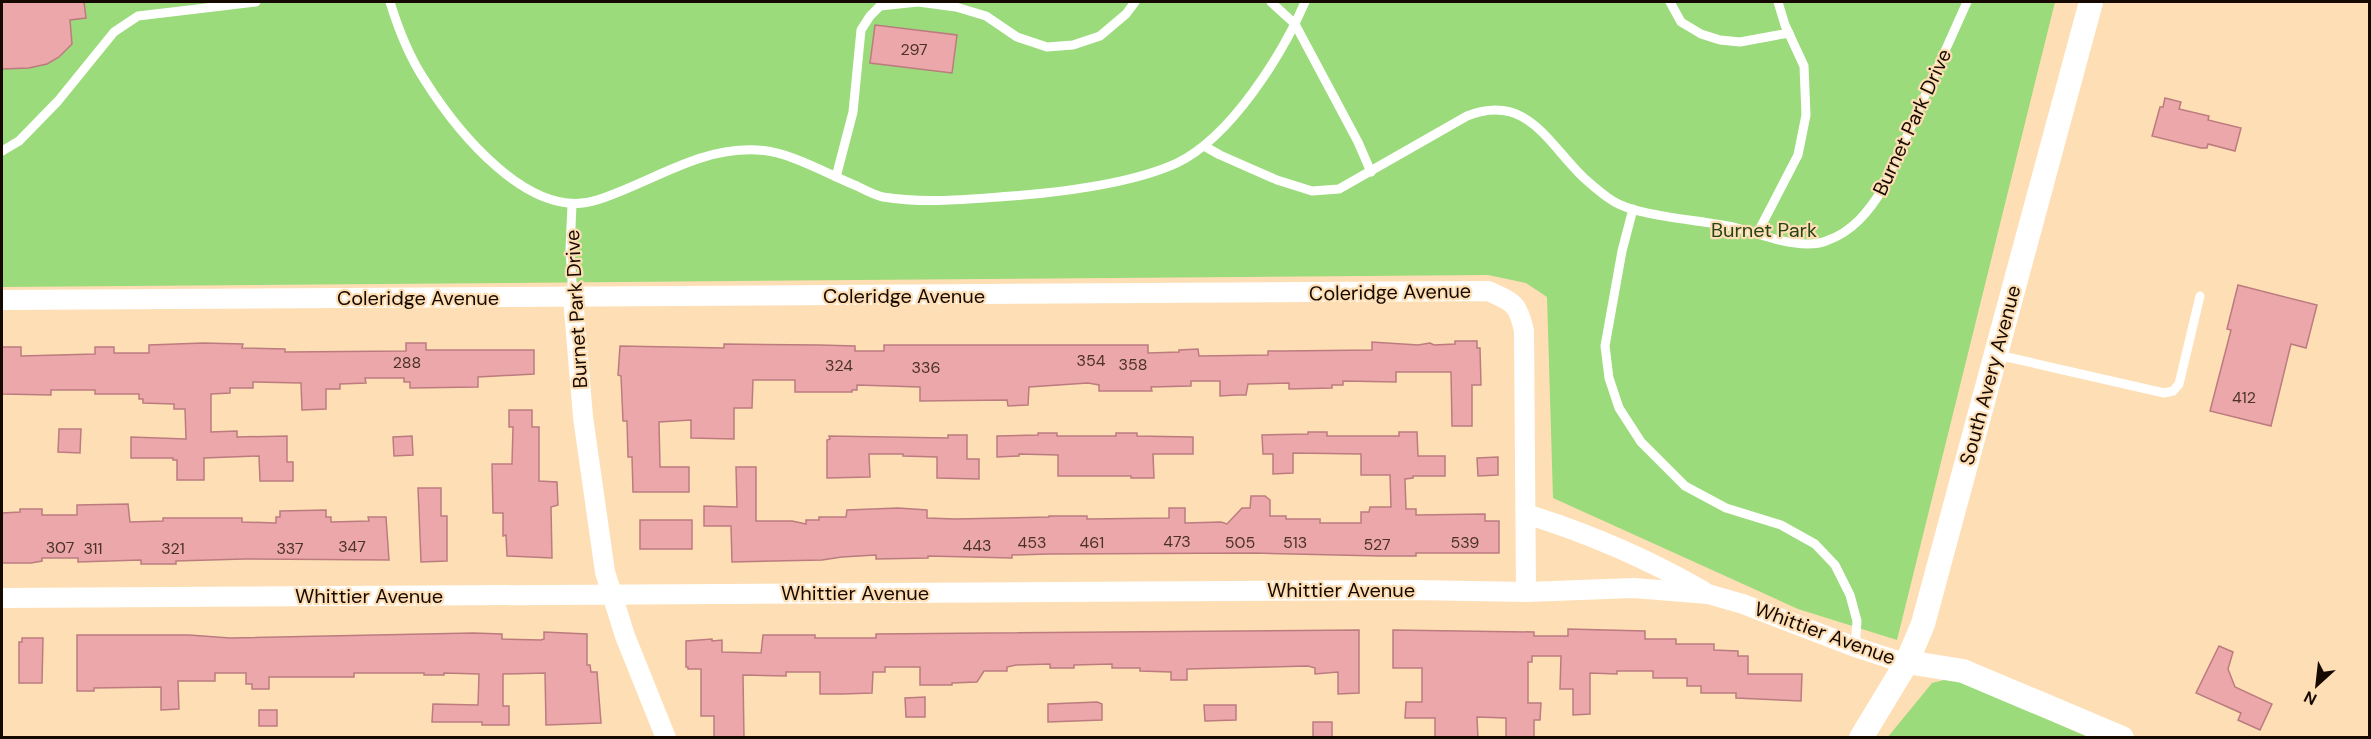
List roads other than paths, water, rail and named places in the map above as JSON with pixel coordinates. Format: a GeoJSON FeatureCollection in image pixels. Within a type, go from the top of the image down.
{"type":"FeatureCollection","features":[{"type":"Feature","properties":{"kind":"street","name":"South Avery Avenue"},"geometry":{"type":"LineString","coordinates":[[1861,738],[1907,662],[1923,624],[2091,2]]}},
{"type":"Feature","properties":{"kind":"street","name":"Coleridge Avenue"},"geometry":{"type":"LineString","coordinates":[[2,300],[1488,291],[1507,299],[1520,311],[1524,331],[1526,592]]}},
{"type":"Feature","properties":{"kind":"street","name":"Burnet Park Drive"},"geometry":{"type":"LineString","coordinates":[[573,298],[583,417],[605,572],[625,636],[666,738]]}},
{"type":"Feature","properties":{"kind":"street","name":"Whittier Avenue"},"geometry":{"type":"LineString","coordinates":[[1526,514],[1558,524],[1667,570],[1708,594]]}},
{"type":"Feature","properties":{"kind":"street","name":"Whittier Avenue"},"geometry":{"type":"LineString","coordinates":[[2,598],[1401,590],[1526,592],[1634,588],[1708,594],[1743,604],[1855,647],[1907,662]]}},
{"type":"Feature","properties":{"kind":"street"},"geometry":{"type":"LineString","coordinates":[[1907,662],[1963,670],[2122,738]]}},
{"type":"Feature","properties":{"kind":"lane"},"geometry":{"type":"LineString","coordinates":[[2,151],[19,141],[58,101],[114,32],[138,16],[256,2]]}},
{"type":"Feature","properties":{"kind":"lane"},"geometry":{"type":"LineString","coordinates":[[390,2],[397,24],[423,78],[459,128],[494,165],[539,195],[572,205]]}},
{"type":"Feature","properties":{"kind":"lane"},"geometry":{"type":"LineString","coordinates":[[836,177],[853,112],[861,30],[880,6],[918,2],[956,7],[986,16],[1017,37],[1047,47],[1073,45],[1100,36],[1126,14],[1135,2]]}},
{"type":"Feature","properties":{"kind":"lane"},"geometry":{"type":"LineString","coordinates":[[1271,2],[1295,24],[1358,142],[1371,172]]}},
{"type":"Feature","properties":{"kind":"lane","name":"Burnet Park Drive"},"geometry":{"type":"LineString","coordinates":[[573,298],[570,249],[572,205],[596,200],[702,156],[721,151],[758,149],[779,153],[880,196],[932,201],[1046,193],[1141,176],[1179,162],[1204,146],[1231,121],[1265,74],[1295,24],[1305,2]]}},
{"type":"Feature","properties":{"kind":"lane"},"geometry":{"type":"LineString","coordinates":[[1670,2],[1681,22],[1701,34],[1720,40],[1740,42],[1788,33]]}},
{"type":"Feature","properties":{"kind":"lane"},"geometry":{"type":"LineString","coordinates":[[1756,234],[1798,155],[1806,115],[1804,66],[1788,33],[1778,2]]}},
{"type":"Feature","properties":{"kind":"lane","name":"Burnet Park Drive"},"geometry":{"type":"LineString","coordinates":[[1204,146],[1277,180],[1312,191],[1339,189],[1467,116],[1482,110],[1504,109],[1530,120],[1584,178],[1614,202],[1633,209],[1737,228],[1807,244],[1824,242],[1846,232],[1870,209],[1884,187],[1967,2]]}},
{"type":"Feature","properties":{"kind":"lane"},"geometry":{"type":"LineString","coordinates":[[1633,209],[1622,250],[1605,346],[1609,378],[1619,408],[1641,442],[1685,486],[1726,507],[1781,525],[1815,544],[1835,565],[1850,595],[1857,621],[1855,647]]}},
{"type":"Feature","properties":{"kind":"lane"},"geometry":{"type":"LineString","coordinates":[[1996,354],[2164,393],[2173,390],[2179,384],[2200,296]]}},
{"type":"Feature","properties":{"kind":"park label","name":"Burnet Park"},"geometry":{"type":"Point","coordinates":[1764,230]}}]}
